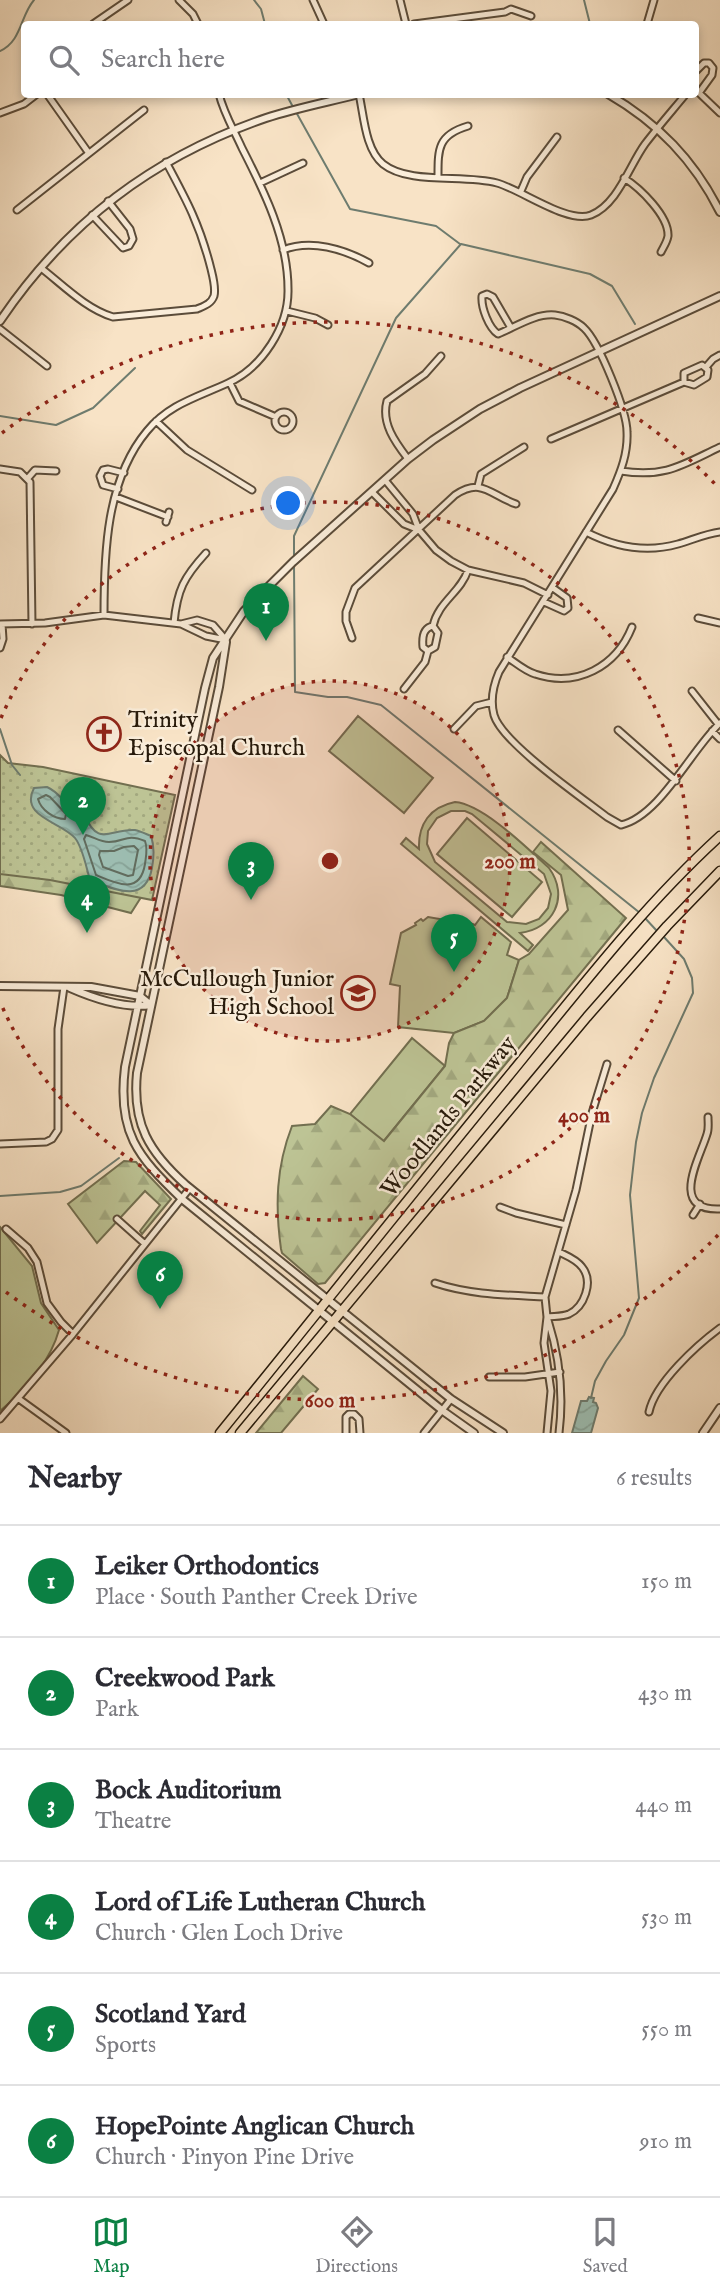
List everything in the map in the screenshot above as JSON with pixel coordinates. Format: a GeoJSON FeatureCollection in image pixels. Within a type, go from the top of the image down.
{"type":"FeatureCollection","features":[{"type":"Feature","properties":{"kind":"main road","name":"Woodlands Parkway"},"geometry":{"type":"LineString","coordinates":[[220,1433],[388,1223],[633,925],[720,836]]}},
{"type":"Feature","properties":{"kind":"main road","name":"Woodlands Parkway"},"geometry":{"type":"LineString","coordinates":[[240,1433],[587,1017],[667,926],[720,872]]}},
{"type":"Feature","properties":{"kind":"street"},"geometry":{"type":"LineString","coordinates":[[97,21],[128,0]]}},
{"type":"Feature","properties":{"kind":"street"},"geometry":{"type":"LineString","coordinates":[[179,0],[196,21]]}},
{"type":"Feature","properties":{"kind":"street"},"geometry":{"type":"LineString","coordinates":[[313,0],[323,21]]}},
{"type":"Feature","properties":{"kind":"street"},"geometry":{"type":"LineString","coordinates":[[400,0],[405,21]]}},
{"type":"Feature","properties":{"kind":"street"},"geometry":{"type":"LineString","coordinates":[[512,0],[512,9]]}},
{"type":"Feature","properties":{"kind":"street"},"geometry":{"type":"LineString","coordinates":[[648,21],[654,0]]}},
{"type":"Feature","properties":{"kind":"street"},"geometry":{"type":"LineString","coordinates":[[437,21],[512,9],[531,16]]}},
{"type":"Feature","properties":{"kind":"street"},"geometry":{"type":"LineString","coordinates":[[699,66],[706,62],[713,68],[712,75],[699,89]]}},
{"type":"Feature","properties":{"kind":"street"},"geometry":{"type":"LineString","coordinates":[[699,93],[720,113]]}},
{"type":"Feature","properties":{"kind":"street"},"geometry":{"type":"LineString","coordinates":[[0,113],[32,98]]}},
{"type":"Feature","properties":{"kind":"street"},"geometry":{"type":"LineString","coordinates":[[50,98],[88,152]]}},
{"type":"Feature","properties":{"kind":"street"},"geometry":{"type":"LineString","coordinates":[[104,614],[106,548],[116,497],[140,440],[156,421],[182,402],[230,383],[251,368],[268,348],[286,310],[289,287],[283,250],[260,183],[226,117],[220,98]]}},
{"type":"Feature","properties":{"kind":"street"},"geometry":{"type":"LineString","coordinates":[[0,321],[64,241],[108,201],[166,162],[233,130],[293,110],[342,98]]}},
{"type":"Feature","properties":{"kind":"street"},"geometry":{"type":"LineString","coordinates":[[360,98],[371,146],[381,162],[391,170],[438,178],[465,177],[485,180],[521,191],[562,213],[583,217],[604,206],[636,157],[682,98]]}},
{"type":"Feature","properties":{"kind":"street"},"geometry":{"type":"LineString","coordinates":[[615,98],[659,128],[700,176],[720,212]]}},
{"type":"Feature","properties":{"kind":"street"},"geometry":{"type":"LineString","coordinates":[[17,210],[145,110]]}},
{"type":"Feature","properties":{"kind":"street"},"geometry":{"type":"LineString","coordinates":[[438,178],[439,150],[445,138],[468,126]]}},
{"type":"Feature","properties":{"kind":"street"},"geometry":{"type":"LineString","coordinates":[[521,191],[527,177],[557,137]]}},
{"type":"Feature","properties":{"kind":"street"},"geometry":{"type":"LineString","coordinates":[[41,268],[88,304],[113,317],[197,309],[210,304],[214,295],[214,284],[200,228],[166,162]]}},
{"type":"Feature","properties":{"kind":"street"},"geometry":{"type":"LineString","coordinates":[[260,183],[303,163]]}},
{"type":"Feature","properties":{"kind":"street"},"geometry":{"type":"LineString","coordinates":[[624,178],[645,194],[667,226],[667,241],[661,252]]}},
{"type":"Feature","properties":{"kind":"street"},"geometry":{"type":"LineString","coordinates":[[92,215],[123,248],[129,246],[132,239],[130,229],[108,201]]}},
{"type":"Feature","properties":{"kind":"street"},"geometry":{"type":"LineString","coordinates":[[283,250],[302,244],[312,245],[356,256],[369,263]]}},
{"type":"Feature","properties":{"kind":"street"},"geometry":{"type":"LineString","coordinates":[[510,328],[493,297],[487,294],[482,296],[481,303],[498,334],[536,318],[556,315],[584,328],[599,352],[623,408],[627,435],[621,471],[548,596],[507,657],[496,680],[492,702],[497,722],[513,742],[607,817],[621,825],[631,822],[676,781],[701,743],[719,724],[692,691]]}},
{"type":"Feature","properties":{"kind":"street"},"geometry":{"type":"LineString","coordinates":[[474,1433],[443,1411],[182,1199],[157,1176],[139,1154],[126,1122],[122,1087],[205,688],[213,658],[244,611],[295,560],[408,459],[491,403],[720,296]]}},
{"type":"Feature","properties":{"kind":"street"},"geometry":{"type":"LineString","coordinates":[[286,310],[315,318],[328,325]]}},
{"type":"Feature","properties":{"kind":"street"},"geometry":{"type":"LineString","coordinates":[[0,329],[47,366]]}},
{"type":"Feature","properties":{"kind":"street"},"geometry":{"type":"LineString","coordinates":[[706,367],[720,355]]}},
{"type":"Feature","properties":{"kind":"street"},"geometry":{"type":"LineString","coordinates":[[408,459],[387,424],[384,414],[387,401],[425,374],[441,356]]}},
{"type":"Feature","properties":{"kind":"street"},"geometry":{"type":"LineString","coordinates":[[684,382],[684,373],[687,370],[702,365],[706,367]]}},
{"type":"Feature","properties":{"kind":"street"},"geometry":{"type":"LineString","coordinates":[[684,382],[690,386],[704,381],[708,373],[706,367]]}},
{"type":"Feature","properties":{"kind":"street"},"geometry":{"type":"LineString","coordinates":[[551,439],[684,382]]}},
{"type":"Feature","properties":{"kind":"street"},"geometry":{"type":"LineString","coordinates":[[230,383],[239,401],[275,417]]}},
{"type":"Feature","properties":{"kind":"street"},"geometry":{"type":"LineString","coordinates":[[156,421],[187,450],[252,490]]}},
{"type":"Feature","properties":{"kind":"street"},"geometry":{"type":"LineString","coordinates":[[478,486],[481,474],[524,447]]}},
{"type":"Feature","properties":{"kind":"street"},"geometry":{"type":"LineString","coordinates":[[621,471],[659,474],[720,447]]}},
{"type":"Feature","properties":{"kind":"street"},"geometry":{"type":"LineString","coordinates":[[118,489],[103,485],[100,476],[103,470],[108,468],[124,474]]}},
{"type":"Feature","properties":{"kind":"street"},"geometry":{"type":"LineString","coordinates":[[0,469],[20,472],[28,478],[31,491],[32,624]]}},
{"type":"Feature","properties":{"kind":"street"},"geometry":{"type":"LineString","coordinates":[[28,478],[35,470],[56,471]]}},
{"type":"Feature","properties":{"kind":"street"},"geometry":{"type":"LineString","coordinates":[[385,480],[413,514],[419,530],[436,550],[468,570],[524,583],[548,596]]}},
{"type":"Feature","properties":{"kind":"street"},"geometry":{"type":"LineString","coordinates":[[352,638],[346,612],[355,588],[455,495],[468,486],[478,486],[516,504]]}},
{"type":"Feature","properties":{"kind":"street"},"geometry":{"type":"LineString","coordinates":[[372,492],[404,524],[419,530]]}},
{"type":"Feature","properties":{"kind":"street"},"geometry":{"type":"LineString","coordinates":[[116,497],[168,517]]}},
{"type":"Feature","properties":{"kind":"street"},"geometry":{"type":"LineString","coordinates":[[586,533],[622,546],[637,548],[676,545],[720,532]]}},
{"type":"Feature","properties":{"kind":"street"},"geometry":{"type":"LineString","coordinates":[[177,623],[176,601],[181,584],[206,553]]}},
{"type":"Feature","properties":{"kind":"street"},"geometry":{"type":"LineString","coordinates":[[428,652],[423,647],[423,634],[433,626],[438,612],[458,589],[468,570]]}},
{"type":"Feature","properties":{"kind":"street"},"geometry":{"type":"LineString","coordinates":[[544,602],[564,611],[568,608],[567,598],[552,588]]}},
{"type":"Feature","properties":{"kind":"street"},"geometry":{"type":"LineString","coordinates":[[0,648],[3,639],[1,624],[32,624],[104,614],[177,623],[197,620],[213,625],[226,640],[219,687],[137,1073],[139,1117],[144,1134],[159,1159],[190,1188],[451,1399],[503,1433]]}},
{"type":"Feature","properties":{"kind":"street"},"geometry":{"type":"LineString","coordinates":[[698,618],[720,623]]}},
{"type":"Feature","properties":{"kind":"street"},"geometry":{"type":"LineString","coordinates":[[177,623],[206,636],[226,640]]}},
{"type":"Feature","properties":{"kind":"street"},"geometry":{"type":"LineString","coordinates":[[404,689],[419,670],[428,652],[435,647],[438,633],[433,626]]}},
{"type":"Feature","properties":{"kind":"street"},"geometry":{"type":"LineString","coordinates":[[507,657],[536,674],[568,678],[582,676],[610,660],[627,639],[632,627]]}},
{"type":"Feature","properties":{"kind":"street"},"geometry":{"type":"LineString","coordinates":[[454,729],[475,706],[492,702]]}},
{"type":"Feature","properties":{"kind":"street"},"geometry":{"type":"LineString","coordinates":[[618,730],[676,781]]}},
{"type":"Feature","properties":{"kind":"street"},"geometry":{"type":"LineString","coordinates":[[712,731],[720,739]]}},
{"type":"Feature","properties":{"kind":"street"},"geometry":{"type":"LineString","coordinates":[[0,986],[91,987],[140,996],[151,1004]]}},
{"type":"Feature","properties":{"kind":"street"},"geometry":{"type":"LineString","coordinates":[[66,987],[138,1007],[151,1004]]}},
{"type":"Feature","properties":{"kind":"street"},"geometry":{"type":"LineString","coordinates":[[0,1144],[46,1142],[52,1139],[58,1130],[58,1029],[66,987]]}},
{"type":"Feature","properties":{"kind":"street"},"geometry":{"type":"LineString","coordinates":[[559,1433],[562,1392],[560,1372],[545,1297],[607,1064]]}},
{"type":"Feature","properties":{"kind":"street"},"geometry":{"type":"LineString","coordinates":[[708,1117],[708,1132],[690,1176],[691,1189],[695,1200],[704,1208],[720,1209]]}},
{"type":"Feature","properties":{"kind":"street"},"geometry":{"type":"LineString","coordinates":[[0,1419],[73,1334],[190,1188]]}},
{"type":"Feature","properties":{"kind":"street"},"geometry":{"type":"LineString","coordinates":[[693,1215],[700,1204]]}},
{"type":"Feature","properties":{"kind":"street"},"geometry":{"type":"LineString","coordinates":[[500,1207],[566,1225]]}},
{"type":"Feature","properties":{"kind":"street"},"geometry":{"type":"LineString","coordinates":[[117,1219],[145,1244]]}},
{"type":"Feature","properties":{"kind":"street"},"geometry":{"type":"LineString","coordinates":[[6,1228],[37,1262],[47,1303],[73,1334]]}},
{"type":"Feature","properties":{"kind":"street"},"geometry":{"type":"LineString","coordinates":[[547,1317],[572,1313],[582,1302],[587,1287],[581,1265],[559,1252]]}},
{"type":"Feature","properties":{"kind":"street"},"geometry":{"type":"LineString","coordinates":[[435,1283],[459,1291],[545,1297]]}},
{"type":"Feature","properties":{"kind":"street"},"geometry":{"type":"LineString","coordinates":[[547,1317],[544,1343],[551,1411],[547,1433]]}},
{"type":"Feature","properties":{"kind":"street"},"geometry":{"type":"LineString","coordinates":[[649,1412],[651,1400],[674,1371],[720,1328]]}},
{"type":"Feature","properties":{"kind":"street"},"geometry":{"type":"LineString","coordinates":[[489,1377],[525,1377],[560,1372]]}},
{"type":"Feature","properties":{"kind":"street"},"geometry":{"type":"LineString","coordinates":[[19,1399],[66,1433]]}},
{"type":"Feature","properties":{"kind":"street"},"geometry":{"type":"LineString","coordinates":[[424,1433],[451,1399]]}},
{"type":"Feature","properties":{"kind":"street"},"geometry":{"type":"LineString","coordinates":[[703,1433],[720,1409]]}},
{"type":"Feature","properties":{"kind":"street"},"geometry":{"type":"LineString","coordinates":[[346,1433],[346,1417],[354,1414],[359,1419],[360,1433]]}},
{"type":"Feature","properties":{"kind":"green space"},"geometry":{"type":"Polygon","coordinates":[[[358,716],[433,778],[404,813],[329,751],[358,716]]]}},
{"type":"Feature","properties":{"kind":"green space"},"geometry":{"type":"Polygon","coordinates":[[[0,755],[8,763],[43,767],[175,795],[152,900],[50,880],[0,874],[0,755]]]}},
{"type":"Feature","properties":{"kind":"green space"},"geometry":{"type":"Polygon","coordinates":[[[455,802],[479,810],[549,868],[555,879],[558,900],[555,910],[541,925],[520,933],[533,945],[528,951],[401,844],[406,838],[419,849],[423,824],[432,812],[455,802]],[[451,811],[437,818],[428,831],[427,844],[435,862],[507,922],[526,924],[539,919],[548,908],[551,894],[544,874],[465,811],[451,811]]]}},
{"type":"Feature","properties":{"kind":"green space"},"geometry":{"type":"Polygon","coordinates":[[[467,818],[542,882],[512,917],[437,854],[467,818]]]}},
{"type":"Feature","properties":{"kind":"green space"},"geometry":{"type":"Polygon","coordinates":[[[541,842],[626,918],[325,1283],[318,1284],[282,1253],[281,1249],[278,1187],[292,1126],[315,1124],[331,1106],[350,1114],[384,1141],[445,1066],[449,1043],[454,1033],[484,1021],[507,998],[519,960],[529,954],[568,910],[561,875],[533,852],[541,842]]]}},
{"type":"Feature","properties":{"kind":"green space"},"geometry":{"type":"Polygon","coordinates":[[[0,866],[145,891],[131,913],[61,895],[0,886],[0,866]]]}},
{"type":"Feature","properties":{"kind":"green space"},"geometry":{"type":"Polygon","coordinates":[[[428,917],[440,919],[440,925],[463,920],[475,925],[481,917],[511,942],[507,955],[519,960],[507,998],[484,1021],[454,1033],[398,1027],[400,986],[390,984],[401,933],[428,917]]]}},
{"type":"Feature","properties":{"kind":"green space"},"geometry":{"type":"Polygon","coordinates":[[[412,1038],[445,1066],[383,1142],[350,1114],[412,1038]]]}},
{"type":"Feature","properties":{"kind":"green space"},"geometry":{"type":"Polygon","coordinates":[[[124,1161],[136,1162],[171,1199],[142,1234],[140,1231],[160,1205],[145,1191],[97,1243],[68,1204],[124,1161]]]}},
{"type":"Feature","properties":{"kind":"green space"},"geometry":{"type":"Polygon","coordinates":[[[0,1227],[32,1266],[41,1303],[59,1330],[50,1353],[36,1375],[0,1411],[0,1227]]]}},
{"type":"Feature","properties":{"kind":"green space"},"geometry":{"type":"Polygon","coordinates":[[[303,1376],[318,1389],[281,1433],[256,1433],[303,1376]]]}},
{"type":"Feature","properties":{"kind":"water"},"geometry":{"type":"Polygon","coordinates":[[[78,781],[86,782],[85,791],[96,794],[93,806],[73,802],[78,781]]]}},
{"type":"Feature","properties":{"kind":"water"},"geometry":{"type":"Polygon","coordinates":[[[47,787],[72,808],[84,814],[89,825],[100,834],[135,830],[151,836],[154,848],[153,864],[143,887],[136,890],[118,890],[90,880],[75,838],[44,818],[32,806],[34,788],[47,787]]]}},
{"type":"Feature","properties":{"kind":"water"},"geometry":{"type":"Polygon","coordinates":[[[589,1397],[594,1398],[593,1402],[598,1408],[591,1433],[572,1433],[581,1401],[587,1401],[589,1397]]]}},
{"type":"Feature","properties":{"kind":"waterway"},"geometry":{"type":"LineString","coordinates":[[23,21],[34,0]]}},
{"type":"Feature","properties":{"kind":"waterway"},"geometry":{"type":"LineString","coordinates":[[254,0],[261,9],[264,21]]}},
{"type":"Feature","properties":{"kind":"waterway"},"geometry":{"type":"LineString","coordinates":[[584,0],[589,21]]}},
{"type":"Feature","properties":{"kind":"waterway"},"geometry":{"type":"LineString","coordinates":[[0,51],[13,41],[21,25]]}},
{"type":"Feature","properties":{"kind":"waterway"},"geometry":{"type":"LineString","coordinates":[[288,98],[293,107]]}},
{"type":"Feature","properties":{"kind":"waterway"},"geometry":{"type":"LineString","coordinates":[[296,112],[350,209],[436,226],[460,244]]}},
{"type":"Feature","properties":{"kind":"waterway"},"geometry":{"type":"LineString","coordinates":[[294,558],[294,536],[396,318],[461,244],[590,274],[612,286],[635,324]]}},
{"type":"Feature","properties":{"kind":"waterway"},"geometry":{"type":"LineString","coordinates":[[0,416],[56,425],[93,408],[135,368]]}},
{"type":"Feature","properties":{"kind":"waterway"},"geometry":{"type":"LineString","coordinates":[[294,564],[295,692],[347,697],[381,705],[640,913]]}},
{"type":"Feature","properties":{"kind":"waterway"},"geometry":{"type":"LineString","coordinates":[[0,729],[12,765],[20,775]]}},
{"type":"Feature","properties":{"kind":"waterway"},"geometry":{"type":"LineString","coordinates":[[644,917],[657,931]]}},
{"type":"Feature","properties":{"kind":"waterway"},"geometry":{"type":"LineString","coordinates":[[591,1398],[595,1381],[624,1335],[639,1298],[630,1195],[636,1142],[654,1078],[693,993],[692,978],[684,959],[664,937]]}},
{"type":"Feature","properties":{"kind":"waterway"},"geometry":{"type":"LineString","coordinates":[[0,1196],[60,1192],[81,1186],[119,1158]]}},
{"type":"Feature","properties":{"kind":"place","name":"Leiker Orthodontics"},"geometry":{"type":"Point","coordinates":[266,641]}},
{"type":"Feature","properties":{"kind":"place","name":"Trinity Episcopal Church"},"geometry":{"type":"Point","coordinates":[104,734]}},
{"type":"Feature","properties":{"kind":"place","name":"Creekwood Park"},"geometry":{"type":"Point","coordinates":[83,835]}},
{"type":"Feature","properties":{"kind":"place","name":"Bock Auditorium"},"geometry":{"type":"Point","coordinates":[251,900]}},
{"type":"Feature","properties":{"kind":"place","name":"Lord of Life Lutheran Church"},"geometry":{"type":"Point","coordinates":[87,933]}},
{"type":"Feature","properties":{"kind":"place","name":"Scotland Yard"},"geometry":{"type":"Point","coordinates":[454,972]}},
{"type":"Feature","properties":{"kind":"place","name":"McCullough Junior High School"},"geometry":{"type":"Point","coordinates":[358,993]}},
{"type":"Feature","properties":{"kind":"place","name":"HopePointe Anglican Church"},"geometry":{"type":"Point","coordinates":[160,1309]}}]}
